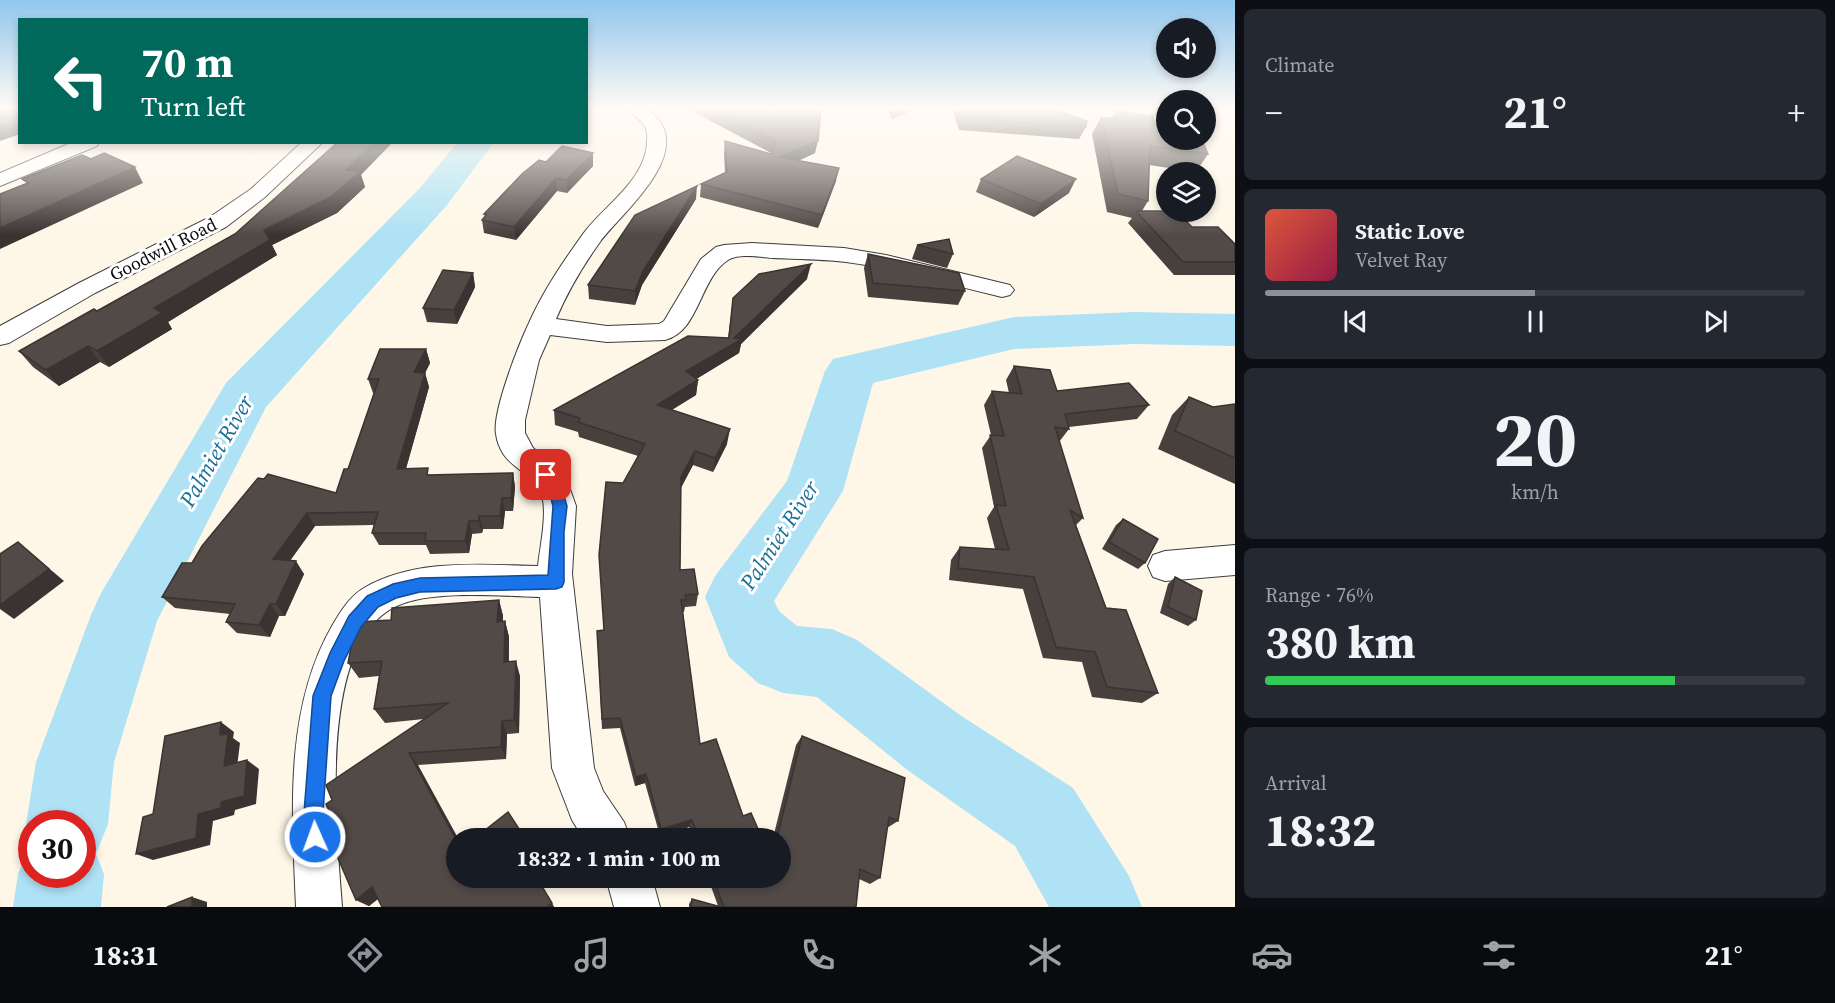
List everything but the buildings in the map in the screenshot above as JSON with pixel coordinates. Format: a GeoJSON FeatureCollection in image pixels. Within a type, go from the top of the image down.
{"type":"FeatureCollection","features":[{"type":"Feature","properties":{"kind":"street"},"geometry":{"type":"LineString","coordinates":[[0,180],[70,150]]}},
{"type":"Feature","properties":{"kind":"street","name":"Goodwill Road"},"geometry":{"type":"LineString","coordinates":[[0,337],[87,288],[218,222],[258,194],[305,150]]}},
{"type":"Feature","properties":{"kind":"street"},"geometry":{"type":"LineString","coordinates":[[601,828],[587,806],[573,768],[556,582],[560,506],[555,487],[546,475],[522,456],[514,446],[510,433],[511,420],[526,360],[557,289],[593,236],[633,194],[647,171],[654,150]]}},
{"type":"Feature","properties":{"kind":"street"},"geometry":{"type":"LineString","coordinates":[[540,325],[607,334],[665,332],[673,326],[713,259],[724,252],[752,250],[844,255],[1002,290]]}},
{"type":"Feature","properties":{"kind":"street"},"geometry":{"type":"LineString","coordinates":[[1165,566],[1235,560]]}},
{"type":"Feature","properties":{"kind":"street"},"geometry":{"type":"LineString","coordinates":[[319,907],[314,813],[322,696],[336,658],[355,622],[373,602],[393,591],[420,585],[556,582]]}},
{"type":"Feature","properties":{"kind":"street"},"geometry":{"type":"LineString","coordinates":[[633,888],[637,907]]}},
{"type":"Feature","properties":{"kind":"waterway","name":"Palmiet River"},"geometry":{"type":"LineString","coordinates":[[69,810],[75,762],[125,615],[245,396],[433,197],[470,150]]}},
{"type":"Feature","properties":{"kind":"waterway","name":"Palmiet River"},"geometry":{"type":"LineString","coordinates":[[1098,907],[1044,817],[933,742],[832,664],[783,659],[754,634],[739,597],[813,491],[851,371],[1014,333],[1134,328],[1235,330]]}},
{"type":"Feature","properties":{"kind":"waterway","name":"Palmiet River"},"geometry":{"type":"LineString","coordinates":[[57,907],[59,888]]}},
{"type":"Feature","properties":{"kind":"route"},"geometry":{"type":"LineString","coordinates":[[315,837],[314,813],[322,696],[336,658],[355,622],[373,602],[393,591],[420,585],[469,582],[556,582],[560,506],[555,487],[546,475]]}}]}
